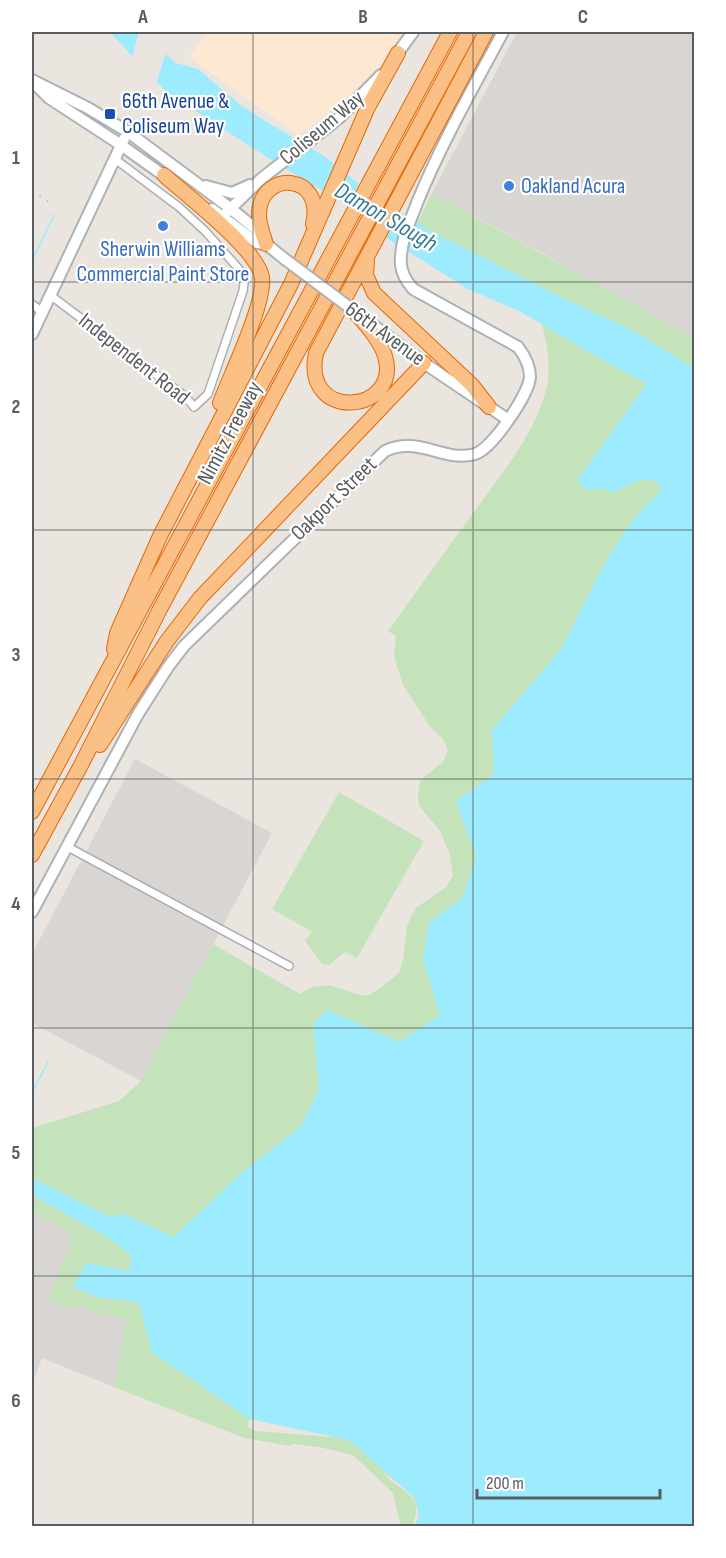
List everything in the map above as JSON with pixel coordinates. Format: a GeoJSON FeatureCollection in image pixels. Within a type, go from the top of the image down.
{"type":"FeatureCollection","features":[{"type":"Feature","properties":{"kind":"highway","name":"Nimitz Freeway"},"geometry":{"type":"LineString","coordinates":[[32,813],[450,32]]}},
{"type":"Feature","properties":{"kind":"highway","name":"Nimitz Freeway"},"geometry":{"type":"LineString","coordinates":[[32,855],[80,767],[160,609],[469,32]]}},
{"type":"Feature","properties":{"kind":"highway"},"geometry":{"type":"LineString","coordinates":[[353,310],[375,335],[387,366],[383,383],[377,393],[355,404],[341,403],[330,398],[321,390],[315,380],[313,366],[316,353],[486,32]]}},
{"type":"Feature","properties":{"kind":"highway"},"geometry":{"type":"LineString","coordinates":[[112,660],[117,633],[160,536],[291,284],[372,99],[398,53]]}},
{"type":"Feature","properties":{"kind":"highway"},"geometry":{"type":"LineString","coordinates":[[164,175],[247,250],[258,265],[262,276],[258,305],[205,447]]}},
{"type":"Feature","properties":{"kind":"highway"},"geometry":{"type":"LineString","coordinates":[[266,244],[259,217],[261,202],[265,193],[272,188],[289,183],[306,189],[315,206],[307,250]]}},
{"type":"Feature","properties":{"kind":"highway"},"geometry":{"type":"LineString","coordinates":[[374,242],[366,266],[366,275],[374,293],[466,380],[489,407]]}},
{"type":"Feature","properties":{"kind":"highway"},"geometry":{"type":"LineString","coordinates":[[80,767],[102,742],[167,641],[200,598],[424,363]]}},
{"type":"Feature","properties":{"kind":"street","name":"Coliseum Way"},"geometry":{"type":"LineString","coordinates":[[223,218],[230,208],[248,194],[261,179],[354,105],[380,77],[413,32]]}},
{"type":"Feature","properties":{"kind":"street","name":"Oakport Street"},"geometry":{"type":"LineString","coordinates":[[32,912],[138,714],[175,657],[203,626],[377,457],[394,447],[404,445],[454,454],[474,454],[497,437],[528,386],[530,376],[525,356],[518,347],[413,289],[402,273],[401,255],[414,213],[448,135],[503,32]]}},
{"type":"Feature","properties":{"kind":"street","name":"66th Avenue"},"geometry":{"type":"LineString","coordinates":[[266,244],[257,243],[121,145],[49,98],[32,80],[88,108],[128,132],[230,208],[257,230],[266,244],[286,260],[424,363],[507,419]]}},
{"type":"Feature","properties":{"kind":"street"},"geometry":{"type":"LineString","coordinates":[[32,334],[128,132]]}},
{"type":"Feature","properties":{"kind":"street","name":"Independent Road"},"geometry":{"type":"LineString","coordinates":[[50,295],[186,397],[194,407],[208,394],[243,291],[243,276],[192,219],[115,159]]}},
{"type":"Feature","properties":{"kind":"street"},"geometry":{"type":"LineString","coordinates":[[201,185],[232,193],[261,179]]}},
{"type":"Feature","properties":{"kind":"street"},"geometry":{"type":"LineString","coordinates":[[32,304],[42,312]]}},
{"type":"Feature","properties":{"kind":"street"},"geometry":{"type":"LineString","coordinates":[[66,846],[289,966]]}},
{"type":"Feature","properties":{"kind":"shaded area"},"geometry":{"type":"Polygon","coordinates":[[[207,32],[404,32],[377,69],[346,99],[299,136],[189,57],[207,32]]]}},
{"type":"Feature","properties":{"kind":"shaded area"},"geometry":{"type":"Polygon","coordinates":[[[517,32],[694,32],[694,345],[551,258],[432,193],[517,32]]]}},
{"type":"Feature","properties":{"kind":"shaded area"},"geometry":{"type":"Polygon","coordinates":[[[135,759],[272,833],[141,1081],[32,1023],[32,954],[135,759]]]}},
{"type":"Feature","properties":{"kind":"shaded area"},"geometry":{"type":"Polygon","coordinates":[[[32,1212],[70,1232],[77,1304],[101,1314],[127,1319],[114,1387],[42,1358],[32,1385],[32,1212]]]}},
{"type":"Feature","properties":{"kind":"green space"},"geometry":{"type":"Polygon","coordinates":[[[432,193],[694,338],[694,1526],[414,1526],[419,1516],[417,1506],[411,1493],[383,1472],[413,1499],[416,1506],[412,1526],[401,1526],[393,1493],[353,1455],[319,1447],[292,1444],[290,1446],[244,1438],[114,1387],[127,1319],[101,1314],[77,1304],[73,1310],[48,1300],[72,1239],[69,1232],[32,1212],[32,1128],[119,1101],[140,1082],[213,944],[300,994],[311,987],[329,985],[360,995],[370,995],[399,973],[407,926],[416,908],[446,887],[453,876],[450,855],[440,831],[419,806],[418,797],[420,780],[443,762],[448,750],[443,739],[431,728],[403,685],[394,656],[396,636],[388,631],[507,467],[526,436],[535,420],[547,386],[548,359],[540,314],[417,223],[432,193]],[[250,1419],[247,1427],[256,1431],[331,1436],[250,1419]]]}},
{"type":"Feature","properties":{"kind":"green space"},"geometry":{"type":"Polygon","coordinates":[[[339,792],[424,841],[357,958],[345,952],[329,965],[322,964],[305,941],[312,932],[272,909],[339,792]]]}},
{"type":"Feature","properties":{"kind":"water","name":"Damon Slough"},"geometry":{"type":"Polygon","coordinates":[[[110,32],[147,32],[163,52],[176,63],[198,69],[239,104],[324,156],[380,200],[432,232],[632,330],[694,368],[694,1526],[414,1526],[419,1516],[415,1498],[349,1440],[250,1419],[152,1352],[139,1302],[97,1297],[73,1287],[86,1263],[129,1271],[131,1255],[106,1236],[32,1195],[32,1178],[108,1216],[118,1217],[121,1213],[174,1237],[240,1174],[301,1126],[319,1089],[313,1023],[328,1010],[399,1042],[440,1015],[423,959],[429,923],[463,897],[476,856],[456,801],[494,774],[492,730],[561,649],[602,568],[628,527],[661,488],[651,480],[645,480],[632,483],[614,493],[600,488],[590,490],[580,485],[578,479],[647,383],[613,366],[521,312],[468,289],[386,238],[343,202],[284,168],[171,95],[110,32]]]}},
{"type":"Feature","properties":{"kind":"pier"},"geometry":{"type":"Polygon","coordinates":[[[139,32],[151,32],[166,51],[156,85],[131,61],[139,32]]]}},
{"type":"Feature","properties":{"kind":"pier"},"geometry":{"type":"Polygon","coordinates":[[[360,182],[389,202],[372,231],[345,208],[360,182]]]}},
{"type":"Feature","properties":{"kind":"waterway"},"geometry":{"type":"LineString","coordinates":[[32,261],[54,215]]}},
{"type":"Feature","properties":{"kind":"waterway"},"geometry":{"type":"LineString","coordinates":[[32,1093],[48,1062]]}},
{"type":"Feature","properties":{"kind":"railway"},"geometry":{"type":"LineString","coordinates":[[32,189],[51,204]]}},
{"type":"Feature","properties":{"kind":"place","name":"66th Avenue & Coliseum Way"},"geometry":{"type":"Point","coordinates":[110,114]}},
{"type":"Feature","properties":{"kind":"place","name":"Oakland Acura"},"geometry":{"type":"Point","coordinates":[509,186]}},
{"type":"Feature","properties":{"kind":"place","name":"Sherwin Williams Commercial Paint Store"},"geometry":{"type":"Point","coordinates":[163,226]}}]}
